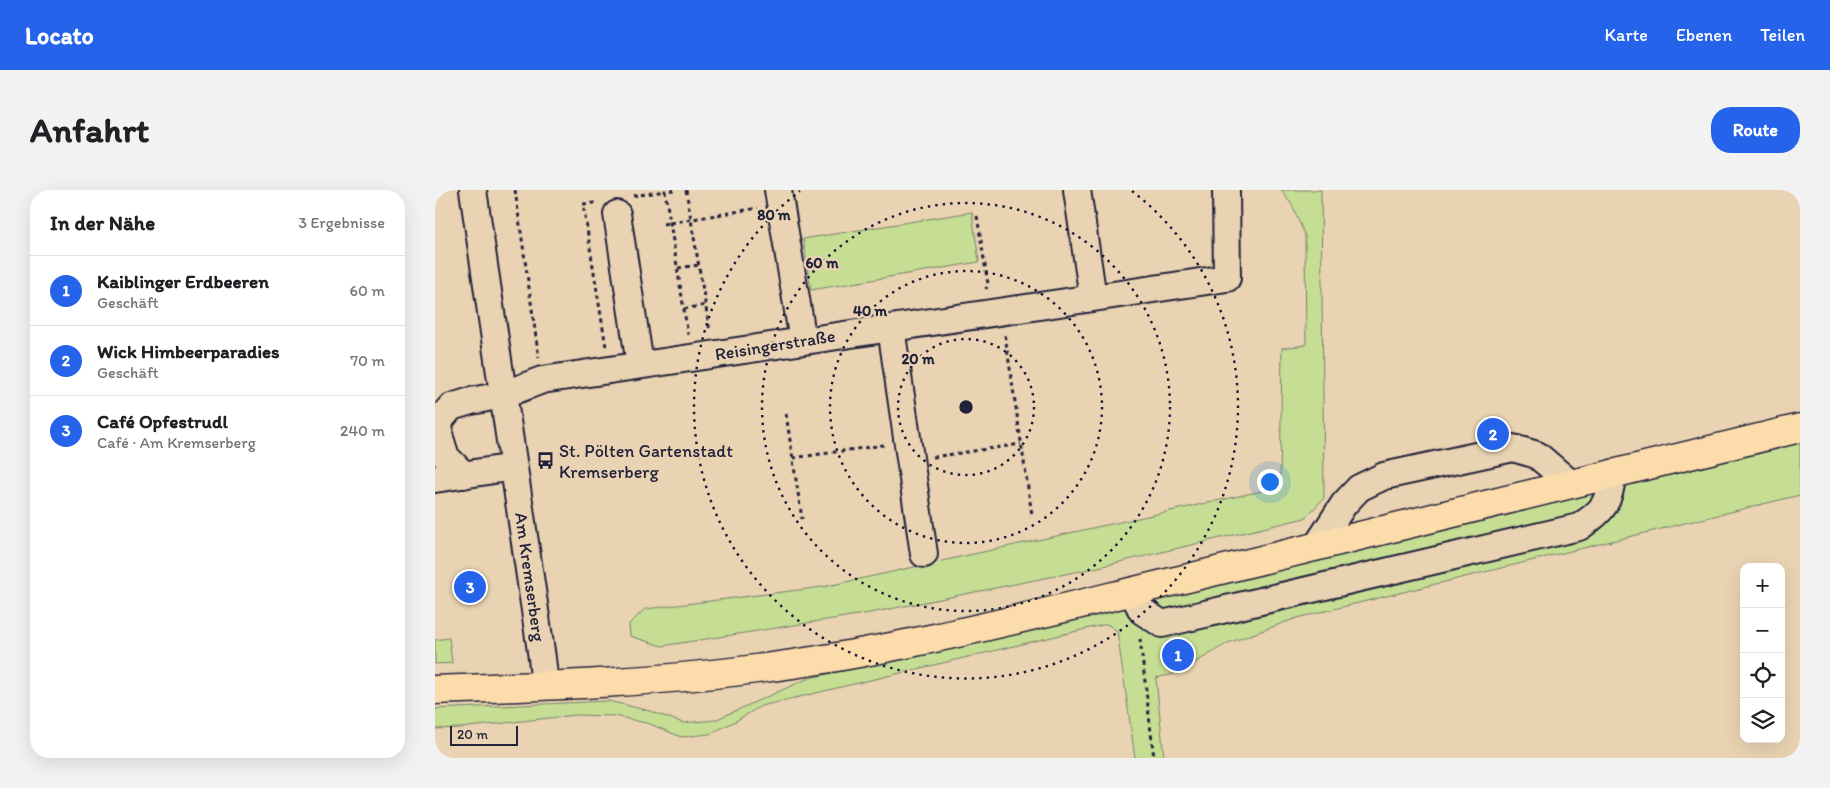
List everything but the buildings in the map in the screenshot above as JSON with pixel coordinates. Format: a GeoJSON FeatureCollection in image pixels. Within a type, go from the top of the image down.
{"type":"FeatureCollection","features":[{"type":"Feature","properties":{"kind":"main road"},"geometry":{"type":"LineString","coordinates":[[435,690],[666,679],[819,660],[927,639],[1131,591],[1800,428]]}},
{"type":"Feature","properties":{"kind":"street","name":"Am Kremserberg"},"geometry":{"type":"LineString","coordinates":[[473,190],[545,686]]}},
{"type":"Feature","properties":{"kind":"street"},"geometry":{"type":"LineString","coordinates":[[1077,190],[1093,298]]}},
{"type":"Feature","properties":{"kind":"street","name":"Reisingerstraße"},"geometry":{"type":"LineString","coordinates":[[503,395],[542,380],[891,328],[992,304],[1093,298],[1227,278],[1227,190]]}},
{"type":"Feature","properties":{"kind":"street"},"geometry":{"type":"LineString","coordinates":[[779,197],[803,342]]}},
{"type":"Feature","properties":{"kind":"street"},"geometry":{"type":"LineString","coordinates":[[617,214],[641,366]]}},
{"type":"Feature","properties":{"kind":"street"},"geometry":{"type":"LineString","coordinates":[[891,328],[924,554]]}},
{"type":"Feature","properties":{"kind":"street"},"geometry":{"type":"LineString","coordinates":[[464,475],[446,457],[439,435],[441,420],[451,407],[503,395]]}},
{"type":"Feature","properties":{"kind":"street"},"geometry":{"type":"LineString","coordinates":[[1316,546],[1344,504],[1359,488],[1384,476],[1513,448],[1537,455],[1571,484]]}},
{"type":"Feature","properties":{"kind":"street"},"geometry":{"type":"LineString","coordinates":[[435,479],[514,468]]}},
{"type":"Feature","properties":{"kind":"street"},"geometry":{"type":"LineString","coordinates":[[1131,591],[1142,611],[1162,624],[1579,527],[1598,514],[1609,498],[1613,473]]}},
{"type":"Feature","properties":{"kind":"path"},"geometry":{"type":"LineString","coordinates":[[515,190],[542,380]]}},
{"type":"Feature","properties":{"kind":"path"},"geometry":{"type":"LineString","coordinates":[[674,190],[665,192],[684,309],[703,356]]}},
{"type":"Feature","properties":{"kind":"path"},"geometry":{"type":"LineString","coordinates":[[686,190],[705,305],[703,356]]}},
{"type":"Feature","properties":{"kind":"path"},"geometry":{"type":"LineString","coordinates":[[663,224],[779,197]]}},
{"type":"Feature","properties":{"kind":"path"},"geometry":{"type":"LineString","coordinates":[[977,216],[987,284],[1021,444],[1031,515]]}},
{"type":"Feature","properties":{"kind":"path"},"geometry":{"type":"LineString","coordinates":[[678,268],[699,265]]}},
{"type":"Feature","properties":{"kind":"path"},"geometry":{"type":"LineString","coordinates":[[684,309],[705,305]]}},
{"type":"Feature","properties":{"kind":"path"},"geometry":{"type":"LineString","coordinates":[[786,414],[802,519]]}},
{"type":"Feature","properties":{"kind":"path"},"geometry":{"type":"LineString","coordinates":[[793,458],[1021,444]]}},
{"type":"Feature","properties":{"kind":"path"},"geometry":{"type":"LineString","coordinates":[[1140,638],[1154,758]]}},
{"type":"Feature","properties":{"kind":"green space"},"geometry":{"type":"Polygon","coordinates":[[[1281,190],[1321,190],[1324,498],[1305,518],[1090,569],[870,613],[662,646],[630,636],[629,624],[645,609],[823,587],[1280,487],[1282,348],[1306,345],[1305,236],[1292,205],[1281,190]]]}},
{"type":"Feature","properties":{"kind":"green space"},"geometry":{"type":"Polygon","coordinates":[[[972,212],[979,262],[811,290],[803,239],[972,212]]]}},
{"type":"Feature","properties":{"kind":"green space"},"geometry":{"type":"Polygon","coordinates":[[[1800,440],[1800,495],[1297,618],[1228,643],[1178,673],[1156,678],[1164,758],[1135,758],[1117,631],[1107,624],[761,706],[709,734],[681,737],[650,724],[615,716],[576,715],[435,729],[435,709],[608,701],[650,711],[683,723],[715,720],[809,678],[921,655],[1800,440]]]}},
{"type":"Feature","properties":{"kind":"green space"},"geometry":{"type":"Polygon","coordinates":[[[449,638],[452,663],[435,664],[435,640],[449,638]]]}},
{"type":"Feature","properties":{"kind":"place","name":"Wick Himbeerparadies"},"geometry":{"type":"Point","coordinates":[1493,434]}},
{"type":"Feature","properties":{"kind":"place","name":"St. Pölten Gartenstadt Kremserberg"},"geometry":{"type":"Point","coordinates":[545,461]}},
{"type":"Feature","properties":{"kind":"place","name":"Café Opfestrudl"},"geometry":{"type":"Point","coordinates":[470,587]}},
{"type":"Feature","properties":{"kind":"place","name":"Kaiblinger Erdbeeren"},"geometry":{"type":"Point","coordinates":[1178,655]}}]}
